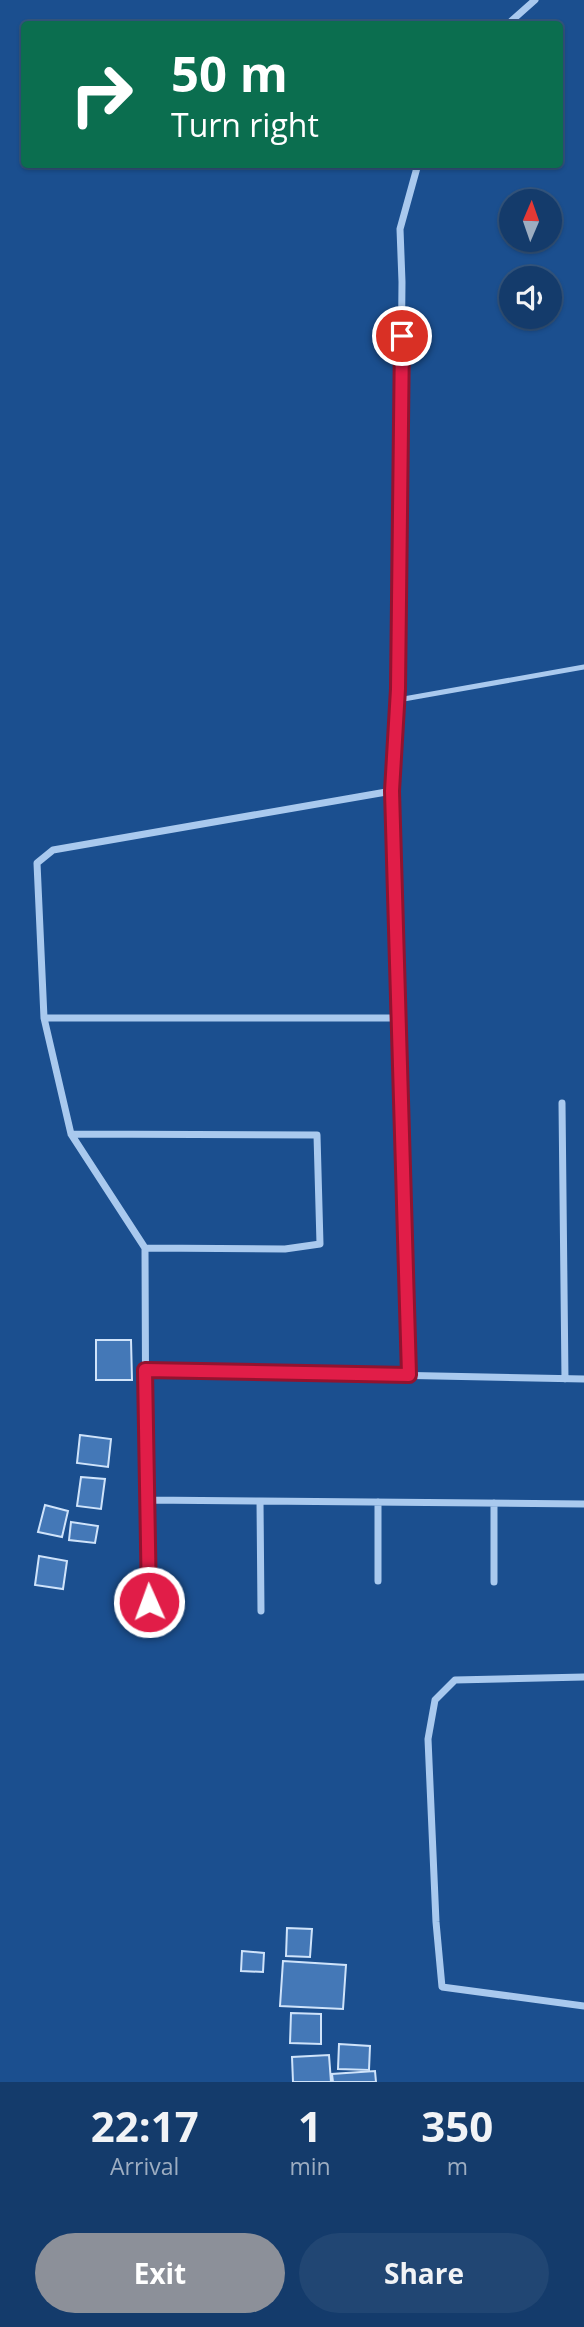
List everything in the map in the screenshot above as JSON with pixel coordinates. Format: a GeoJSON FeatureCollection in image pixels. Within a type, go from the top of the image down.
{"type":"FeatureCollection","features":[{"type":"Feature","properties":{"kind":"street"},"geometry":{"type":"LineString","coordinates":[[511,21],[535,0]]}},
{"type":"Feature","properties":{"kind":"street"},"geometry":{"type":"LineString","coordinates":[[409,1375],[392,791],[398,700],[402,282],[400,229],[417,168]]}},
{"type":"Feature","properties":{"kind":"street"},"geometry":{"type":"LineString","coordinates":[[149,1602],[145,1248],[71,1134],[44,1018],[37,863],[53,850],[392,791]]}},
{"type":"Feature","properties":{"kind":"street"},"geometry":{"type":"LineString","coordinates":[[44,1018],[399,1018]]}},
{"type":"Feature","properties":{"kind":"street"},"geometry":{"type":"LineString","coordinates":[[562,1104],[565,1379]]}},
{"type":"Feature","properties":{"kind":"street"},"geometry":{"type":"LineString","coordinates":[[71,1134],[317,1135],[320,1244],[285,1249],[145,1248]]}},
{"type":"Feature","properties":{"kind":"street"},"geometry":{"type":"LineString","coordinates":[[145,1370],[584,1379]]}},
{"type":"Feature","properties":{"kind":"street"},"geometry":{"type":"LineString","coordinates":[[146,1500],[584,1504]]}},
{"type":"Feature","properties":{"kind":"street"},"geometry":{"type":"LineString","coordinates":[[261,1501],[261,1611]]}},
{"type":"Feature","properties":{"kind":"street"},"geometry":{"type":"LineString","coordinates":[[378,1502],[378,1581]]}},
{"type":"Feature","properties":{"kind":"street"},"geometry":{"type":"LineString","coordinates":[[494,1503],[494,1582]]}},
{"type":"Feature","properties":{"kind":"street"},"geometry":{"type":"LineString","coordinates":[[584,1677],[455,1680],[435,1700],[428,1739],[436,1922],[442,1987],[584,2006]]}},
{"type":"Feature","properties":{"kind":"lane"},"geometry":{"type":"LineString","coordinates":[[398,700],[584,667]]}},
{"type":"Feature","properties":{"kind":"building"},"geometry":{"type":"Polygon","coordinates":[[[96,1340],[131,1340],[132,1380],[96,1380],[96,1340]]]}},
{"type":"Feature","properties":{"kind":"building"},"geometry":{"type":"Polygon","coordinates":[[[80,1435],[111,1439],[108,1467],[77,1463],[80,1435]]]}},
{"type":"Feature","properties":{"kind":"building"},"geometry":{"type":"Polygon","coordinates":[[[81,1477],[105,1479],[101,1509],[77,1506],[81,1477]]]}},
{"type":"Feature","properties":{"kind":"building"},"geometry":{"type":"Polygon","coordinates":[[[45,1505],[68,1511],[62,1537],[38,1532],[45,1505]]]}},
{"type":"Feature","properties":{"kind":"building"},"geometry":{"type":"Polygon","coordinates":[[[71,1522],[98,1526],[95,1543],[69,1540],[71,1522]]]}},
{"type":"Feature","properties":{"kind":"building"},"geometry":{"type":"Polygon","coordinates":[[[39,1556],[67,1561],[63,1589],[35,1585],[39,1556]]]}},
{"type":"Feature","properties":{"kind":"building"},"geometry":{"type":"Polygon","coordinates":[[[287,1928],[312,1929],[310,1957],[286,1956],[287,1928]]]}},
{"type":"Feature","properties":{"kind":"building"},"geometry":{"type":"Polygon","coordinates":[[[242,1951],[264,1953],[263,1972],[241,1971],[242,1951]]]}},
{"type":"Feature","properties":{"kind":"building"},"geometry":{"type":"Polygon","coordinates":[[[283,1961],[346,1965],[343,2009],[280,2006],[283,1961]]]}},
{"type":"Feature","properties":{"kind":"building"},"geometry":{"type":"Polygon","coordinates":[[[291,2013],[321,2014],[321,2044],[290,2043],[291,2013]]]}},
{"type":"Feature","properties":{"kind":"building"},"geometry":{"type":"Polygon","coordinates":[[[339,2044],[370,2046],[369,2070],[338,2069],[339,2044]]]}},
{"type":"Feature","properties":{"kind":"building"},"geometry":{"type":"Polygon","coordinates":[[[329,2055],[331,2082],[293,2082],[292,2057],[329,2055]]]}},
{"type":"Feature","properties":{"kind":"building"},"geometry":{"type":"Polygon","coordinates":[[[375,2071],[376,2082],[333,2082],[332,2074],[375,2071]]]}},
{"type":"Feature","properties":{"kind":"route"},"geometry":{"type":"LineString","coordinates":[[149,1602],[145,1370],[409,1375],[392,791],[398,689],[402,336]]}}]}
